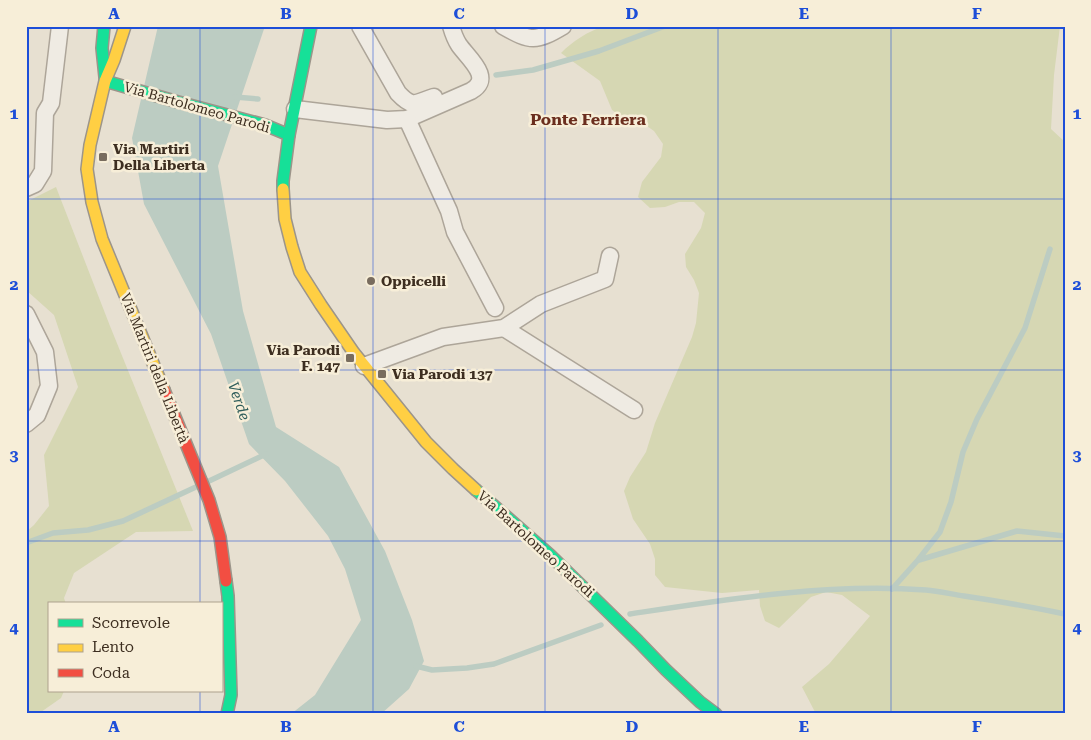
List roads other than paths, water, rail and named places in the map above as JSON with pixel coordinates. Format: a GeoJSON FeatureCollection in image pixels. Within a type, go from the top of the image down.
{"type":"FeatureCollection","features":[{"type":"Feature","properties":{"kind":"main road"},"geometry":{"type":"LineString","coordinates":[[104,26],[102,48],[105,80]]}},
{"type":"Feature","properties":{"kind":"main road","name":"Via Martiri della Libertà"},"geometry":{"type":"LineString","coordinates":[[125,26],[105,80],[90,145],[87,169],[92,202],[102,239],[209,500],[220,537],[228,596],[230,695],[227,714]]}},
{"type":"Feature","properties":{"kind":"main road","name":"Via Bartolomeo Parodi"},"geometry":{"type":"LineString","coordinates":[[311,26],[295,109],[288,134],[283,182],[285,219],[300,272],[321,306],[364,366],[426,442],[453,469],[550,555],[666,670],[700,702],[716,714]]}},
{"type":"Feature","properties":{"kind":"main road","name":"Via Bartolomeo Parodi"},"geometry":{"type":"LineString","coordinates":[[105,80],[265,125],[288,134]]}},
{"type":"Feature","properties":{"kind":"street"},"geometry":{"type":"LineString","coordinates":[[26,188],[35,184],[43,171],[45,113],[51,104],[60,26]]}},
{"type":"Feature","properties":{"kind":"street"},"geometry":{"type":"LineString","coordinates":[[360,26],[398,93],[405,101],[410,104],[450,92],[456,97]]}},
{"type":"Feature","properties":{"kind":"street"},"geometry":{"type":"LineString","coordinates":[[295,109],[387,120],[407,119],[476,88],[480,84],[476,66],[459,45],[451,26]]}},
{"type":"Feature","properties":{"kind":"street"},"geometry":{"type":"LineString","coordinates":[[503,26],[516,34],[528,38],[548,35],[563,26]]}},
{"type":"Feature","properties":{"kind":"street"},"geometry":{"type":"LineString","coordinates":[[407,119],[449,211],[454,232],[495,308]]}},
{"type":"Feature","properties":{"kind":"street"},"geometry":{"type":"LineString","coordinates":[[364,366],[443,337],[504,328],[542,304],[606,279],[610,256]]}},
{"type":"Feature","properties":{"kind":"street"},"geometry":{"type":"LineString","coordinates":[[26,314],[45,352],[49,386],[37,415],[26,424]]}},
{"type":"Feature","properties":{"kind":"street"},"geometry":{"type":"LineString","coordinates":[[504,328],[634,410]]}},
{"type":"Feature","properties":{"kind":"water","name":"Verde"},"geometry":{"type":"Polygon","coordinates":[[[158,26],[265,26],[218,166],[243,311],[276,427],[339,467],[385,551],[412,620],[424,661],[409,689],[381,714],[291,714],[315,695],[361,620],[345,569],[328,536],[285,481],[249,444],[211,334],[144,204],[132,138],[158,26]]]}},
{"type":"Feature","properties":{"kind":"waterway"},"geometry":{"type":"LineString","coordinates":[[496,75],[533,70],[599,51],[665,26]]}},
{"type":"Feature","properties":{"kind":"waterway"},"geometry":{"type":"LineString","coordinates":[[235,97],[258,99]]}},
{"type":"Feature","properties":{"kind":"waterway"},"geometry":{"type":"LineString","coordinates":[[892,589],[940,532],[951,502],[963,452],[977,419],[1025,328],[1050,249]]}},
{"type":"Feature","properties":{"kind":"waterway"},"geometry":{"type":"LineString","coordinates":[[207,482],[266,454]]}},
{"type":"Feature","properties":{"kind":"waterway"},"geometry":{"type":"LineString","coordinates":[[26,543],[53,533],[88,530],[123,521],[198,486]]}},
{"type":"Feature","properties":{"kind":"waterway"},"geometry":{"type":"LineString","coordinates":[[919,560],[1017,531],[1065,536]]}},
{"type":"Feature","properties":{"kind":"waterway"},"geometry":{"type":"LineString","coordinates":[[630,614],[777,594],[889,588],[935,591],[1065,614]]}},
{"type":"Feature","properties":{"kind":"waterway"},"geometry":{"type":"LineString","coordinates":[[416,666],[432,670],[494,664],[601,625]]}},
{"type":"Feature","properties":{"kind":"place","name":"Via Martiri Della Liberta"},"geometry":{"type":"Point","coordinates":[103,157]}},
{"type":"Feature","properties":{"kind":"place","name":"Oppicelli"},"geometry":{"type":"Point","coordinates":[371,281]}},
{"type":"Feature","properties":{"kind":"place","name":"Via Parodi F. 147"},"geometry":{"type":"Point","coordinates":[350,358]}},
{"type":"Feature","properties":{"kind":"place","name":"Via Parodi 137"},"geometry":{"type":"Point","coordinates":[382,374]}},
{"type":"Feature","properties":{"kind":"district","name":"Ponte Ferriera"},"geometry":{"type":"Point","coordinates":[588,119]}}]}
